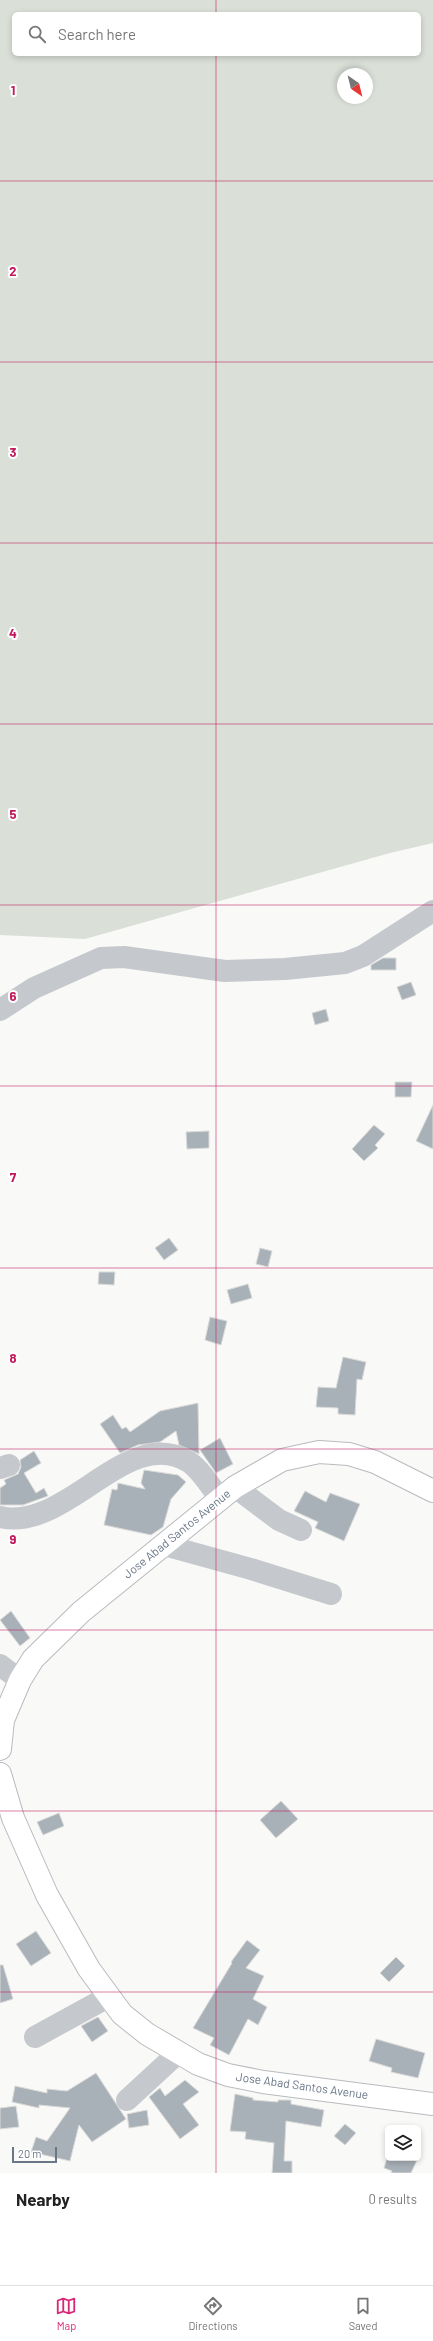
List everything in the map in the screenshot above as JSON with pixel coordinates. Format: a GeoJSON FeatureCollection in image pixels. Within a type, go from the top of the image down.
{"type":"FeatureCollection","features":[{"type":"Feature","properties":{"kind":"highway","name":"Jose Abad Santos Avenue"},"geometry":{"type":"LineString","coordinates":[[0,1749],[1,1719],[20,1680],[33,1659],[60,1631],[228,1493],[282,1460],[319,1452],[349,1454],[375,1462],[433,1492]]}},
{"type":"Feature","properties":{"kind":"highway","name":"Jose Abad Santos Avenue"},"geometry":{"type":"LineString","coordinates":[[0,1774],[14,1818],[47,1895],[89,1969],[108,1997],[122,2014],[147,2034],[178,2053],[228,2075],[264,2082],[433,2104]]}},
{"type":"Feature","properties":{"kind":"street"},"geometry":{"type":"LineString","coordinates":[[0,1010],[34,988],[101,958],[124,957],[225,971],[285,969],[345,963],[363,956],[433,911]]}},
{"type":"Feature","properties":{"kind":"street"},"geometry":{"type":"LineString","coordinates":[[0,1517],[22,1519],[39,1513],[56,1506],[129,1462],[143,1456],[158,1454],[179,1457],[190,1463],[228,1493],[301,1530]]}},
{"type":"Feature","properties":{"kind":"street"},"geometry":{"type":"LineString","coordinates":[[164,1546],[251,1569],[332,1594]]}},
{"type":"Feature","properties":{"kind":"street"},"geometry":{"type":"LineString","coordinates":[[0,1665],[20,1680]]}},
{"type":"Feature","properties":{"kind":"street"},"geometry":{"type":"LineString","coordinates":[[35,2037],[108,1997]]}},
{"type":"Feature","properties":{"kind":"street"},"geometry":{"type":"LineString","coordinates":[[126,2100],[178,2053]]}},
{"type":"Feature","properties":{"kind":"shaded area"},"geometry":{"type":"Polygon","coordinates":[[[0,0],[433,0],[433,843],[390,853],[85,939],[0,935],[0,0]]]}},
{"type":"Feature","properties":{"kind":"building"},"geometry":{"type":"Polygon","coordinates":[[[383,958],[396,958],[396,970],[371,970],[371,965],[383,958]]]}},
{"type":"Feature","properties":{"kind":"building"},"geometry":{"type":"Polygon","coordinates":[[[411,982],[416,995],[402,1000],[397,987],[411,982]]]}},
{"type":"Feature","properties":{"kind":"building"},"geometry":{"type":"Polygon","coordinates":[[[326,1009],[329,1021],[315,1025],[312,1013],[326,1009]]]}},
{"type":"Feature","properties":{"kind":"building"},"geometry":{"type":"Polygon","coordinates":[[[395,1082],[412,1082],[411,1097],[395,1097],[395,1082]]]}},
{"type":"Feature","properties":{"kind":"building"},"geometry":{"type":"Polygon","coordinates":[[[433,1105],[433,1149],[416,1141],[433,1105]]]}},
{"type":"Feature","properties":{"kind":"building"},"geometry":{"type":"Polygon","coordinates":[[[374,1125],[385,1134],[375,1145],[378,1148],[364,1161],[352,1149],[374,1125]]]}},
{"type":"Feature","properties":{"kind":"building"},"geometry":{"type":"Polygon","coordinates":[[[209,1131],[209,1148],[187,1149],[186,1132],[209,1131]]]}},
{"type":"Feature","properties":{"kind":"building"},"geometry":{"type":"Polygon","coordinates":[[[169,1238],[178,1250],[164,1260],[155,1248],[169,1238]]]}},
{"type":"Feature","properties":{"kind":"building"},"geometry":{"type":"Polygon","coordinates":[[[260,1248],[272,1251],[268,1267],[256,1264],[260,1248]]]}},
{"type":"Feature","properties":{"kind":"building"},"geometry":{"type":"Polygon","coordinates":[[[99,1272],[115,1272],[114,1285],[98,1284],[99,1272]]]}},
{"type":"Feature","properties":{"kind":"building"},"geometry":{"type":"Polygon","coordinates":[[[248,1284],[252,1298],[231,1304],[227,1290],[248,1284]]]}},
{"type":"Feature","properties":{"kind":"building"},"geometry":{"type":"Polygon","coordinates":[[[210,1317],[227,1321],[221,1345],[205,1340],[210,1317]]]}},
{"type":"Feature","properties":{"kind":"building"},"geometry":{"type":"Polygon","coordinates":[[[343,1357],[366,1362],[362,1380],[357,1379],[355,1415],[338,1414],[338,1408],[316,1407],[318,1387],[336,1388],[343,1357]]]}},
{"type":"Feature","properties":{"kind":"building"},"geometry":{"type":"Polygon","coordinates":[[[198,1403],[199,1454],[179,1445],[176,1431],[160,1442],[138,1445],[120,1453],[100,1424],[113,1415],[122,1429],[126,1427],[130,1432],[160,1411],[198,1403]]]}},
{"type":"Feature","properties":{"kind":"building"},"geometry":{"type":"Polygon","coordinates":[[[220,1438],[233,1464],[216,1473],[200,1450],[220,1438]]]}},
{"type":"Feature","properties":{"kind":"building"},"geometry":{"type":"Polygon","coordinates":[[[34,1451],[41,1463],[24,1473],[36,1493],[44,1488],[48,1496],[23,1505],[0,1505],[0,1488],[6,1484],[4,1480],[18,1474],[21,1467],[20,1460],[34,1451]]]}},
{"type":"Feature","properties":{"kind":"building"},"geometry":{"type":"Polygon","coordinates":[[[144,1470],[178,1475],[186,1482],[171,1499],[163,1527],[151,1535],[104,1525],[112,1489],[117,1490],[118,1483],[145,1489],[141,1483],[144,1470]]]}},
{"type":"Feature","properties":{"kind":"building"},"geometry":{"type":"Polygon","coordinates":[[[305,1491],[326,1502],[330,1493],[360,1504],[344,1541],[315,1528],[318,1522],[294,1511],[305,1491]]]}},
{"type":"Feature","properties":{"kind":"building"},"geometry":{"type":"Polygon","coordinates":[[[11,1611],[30,1638],[20,1646],[0,1620],[11,1611]]]}},
{"type":"Feature","properties":{"kind":"building"},"geometry":{"type":"Polygon","coordinates":[[[281,1801],[298,1819],[276,1838],[260,1820],[281,1801]]]}},
{"type":"Feature","properties":{"kind":"building"},"geometry":{"type":"Polygon","coordinates":[[[59,1813],[64,1826],[43,1835],[37,1822],[59,1813]]]}},
{"type":"Feature","properties":{"kind":"building"},"geometry":{"type":"Polygon","coordinates":[[[36,1931],[51,1953],[31,1966],[16,1944],[36,1931]]]}},
{"type":"Feature","properties":{"kind":"building"},"geometry":{"type":"Polygon","coordinates":[[[247,1940],[260,1950],[246,1968],[264,1976],[253,1999],[267,2007],[258,2025],[248,2019],[229,2055],[210,2045],[214,2038],[193,2028],[232,1963],[231,1962],[247,1940]]]}},
{"type":"Feature","properties":{"kind":"building"},"geometry":{"type":"Polygon","coordinates":[[[396,1957],[405,1966],[389,1982],[380,1973],[396,1957]]]}},
{"type":"Feature","properties":{"kind":"building"},"geometry":{"type":"Polygon","coordinates":[[[0,1965],[3,1965],[13,1999],[0,2003],[0,1965]]]}},
{"type":"Feature","properties":{"kind":"building"},"geometry":{"type":"Polygon","coordinates":[[[98,2017],[108,2031],[92,2042],[81,2026],[98,2017]]]}},
{"type":"Feature","properties":{"kind":"building"},"geometry":{"type":"Polygon","coordinates":[[[376,2039],[425,2053],[418,2078],[391,2072],[392,2068],[369,2061],[376,2039]]]}},
{"type":"Feature","properties":{"kind":"building"},"geometry":{"type":"Polygon","coordinates":[[[96,2073],[126,2119],[92,2142],[79,2125],[70,2161],[31,2152],[36,2137],[47,2141],[70,2108],[39,2105],[39,2108],[12,2102],[15,2086],[47,2093],[47,2089],[67,2091],[96,2073]]]}},
{"type":"Feature","properties":{"kind":"building"},"geometry":{"type":"Polygon","coordinates":[[[185,2080],[199,2092],[183,2104],[199,2125],[180,2139],[149,2097],[160,2088],[165,2096],[185,2080]]]}},
{"type":"Feature","properties":{"kind":"building"},"geometry":{"type":"Polygon","coordinates":[[[235,2094],[253,2098],[253,2100],[278,2102],[278,2100],[291,2100],[291,2104],[324,2110],[321,2127],[286,2121],[284,2161],[292,2161],[292,2173],[272,2173],[274,2143],[245,2139],[246,2132],[230,2131],[235,2094]]]}},
{"type":"Feature","properties":{"kind":"building"},"geometry":{"type":"Polygon","coordinates":[[[16,2106],[19,2127],[0,2129],[0,2108],[16,2106]]]}},
{"type":"Feature","properties":{"kind":"building"},"geometry":{"type":"Polygon","coordinates":[[[147,2110],[149,2125],[129,2128],[127,2114],[147,2110]]]}},
{"type":"Feature","properties":{"kind":"building"},"geometry":{"type":"Polygon","coordinates":[[[345,2124],[356,2133],[345,2145],[334,2136],[345,2124]]]}},
{"type":"Feature","properties":{"kind":"building"},"geometry":{"type":"Polygon","coordinates":[[[386,2161],[417,2161],[411,2173],[391,2173],[392,2171],[384,2168],[386,2161]]]}}]}
